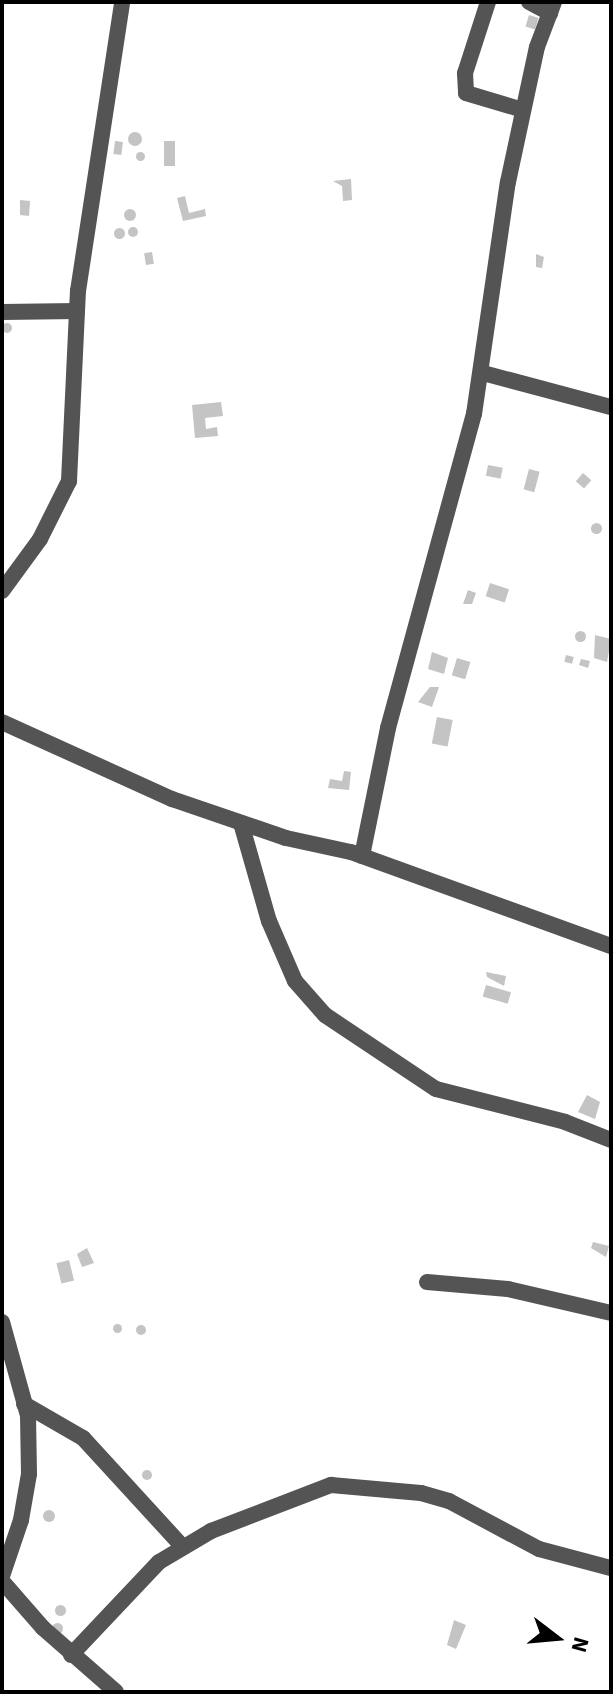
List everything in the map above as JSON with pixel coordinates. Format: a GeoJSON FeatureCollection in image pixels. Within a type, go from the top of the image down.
{"type":"FeatureCollection","features":[{"type":"Feature","properties":{"kind":"street"},"geometry":{"type":"LineString","coordinates":[[2,591],[40,539],[69,481],[77,311],[122,2]]}},
{"type":"Feature","properties":{"kind":"street"},"geometry":{"type":"LineString","coordinates":[[488,2],[465,73],[466,93],[523,110]]}},
{"type":"Feature","properties":{"kind":"street"},"geometry":{"type":"LineString","coordinates":[[362,856],[391,714],[483,373],[523,110],[552,7],[529,2]]}},
{"type":"Feature","properties":{"kind":"street"},"geometry":{"type":"LineString","coordinates":[[2,312],[77,311]]}},
{"type":"Feature","properties":{"kind":"street"},"geometry":{"type":"LineString","coordinates":[[483,373],[611,407]]}},
{"type":"Feature","properties":{"kind":"street"},"geometry":{"type":"LineString","coordinates":[[2,722],[172,799],[241,823],[362,856],[611,946]]}},
{"type":"Feature","properties":{"kind":"street"},"geometry":{"type":"LineString","coordinates":[[241,823],[269,921],[295,981],[325,1015],[436,1089],[565,1122],[611,1140]]}},
{"type":"Feature","properties":{"kind":"street"},"geometry":{"type":"LineString","coordinates":[[427,1282],[508,1289],[611,1313]]}},
{"type":"Feature","properties":{"kind":"street"},"geometry":{"type":"LineString","coordinates":[[2,1322],[24,1404],[29,1474],[21,1520],[2,1579],[71,1655],[116,1692]]}},
{"type":"Feature","properties":{"kind":"street"},"geometry":{"type":"LineString","coordinates":[[24,1404],[83,1438],[183,1547]]}},
{"type":"Feature","properties":{"kind":"street"},"geometry":{"type":"LineString","coordinates":[[71,1655],[141,1579],[183,1547],[211,1531],[331,1485],[421,1493],[449,1501],[539,1549],[611,1568]]}},
{"type":"Feature","properties":{"kind":"building"},"geometry":{"type":"Polygon","coordinates":[[[529,15],[539,18],[535,29],[525,26],[529,15]]]}},
{"type":"Feature","properties":{"kind":"building"},"geometry":{"type":"Polygon","coordinates":[[[135,132],[142,139],[135,146],[128,139],[135,132]]]}},
{"type":"Feature","properties":{"kind":"building"},"geometry":{"type":"Polygon","coordinates":[[[115,141],[123,142],[121,155],[113,154],[115,141]]]}},
{"type":"Feature","properties":{"kind":"building"},"geometry":{"type":"Polygon","coordinates":[[[164,141],[175,141],[175,166],[164,166],[164,141]]]}},
{"type":"Feature","properties":{"kind":"building"},"geometry":{"type":"Polygon","coordinates":[[[140,151],[145,156],[140,161],[135,156],[140,151]]]}},
{"type":"Feature","properties":{"kind":"building"},"geometry":{"type":"Polygon","coordinates":[[[351,179],[352,200],[343,201],[342,186],[333,181],[351,179]]]}},
{"type":"Feature","properties":{"kind":"building"},"geometry":{"type":"Polygon","coordinates":[[[185,196],[189,213],[205,209],[206,216],[183,221],[177,198],[185,196]]]}},
{"type":"Feature","properties":{"kind":"building"},"geometry":{"type":"Polygon","coordinates":[[[20,200],[30,201],[29,216],[20,215],[20,200]]]}},
{"type":"Feature","properties":{"kind":"building"},"geometry":{"type":"Polygon","coordinates":[[[130,209],[136,215],[130,221],[124,215],[130,209]]]}},
{"type":"Feature","properties":{"kind":"building"},"geometry":{"type":"Polygon","coordinates":[[[133,227],[138,232],[133,237],[128,232],[133,227]]]}},
{"type":"Feature","properties":{"kind":"building"},"geometry":{"type":"Polygon","coordinates":[[[119,228],[124,233],[119,238],[114,233],[119,228]]]}},
{"type":"Feature","properties":{"kind":"building"},"geometry":{"type":"Polygon","coordinates":[[[152,252],[154,264],[146,265],[144,253],[152,252]]]}},
{"type":"Feature","properties":{"kind":"building"},"geometry":{"type":"Polygon","coordinates":[[[536,254],[544,257],[542,268],[536,267],[536,254]]]}},
{"type":"Feature","properties":{"kind":"building"},"geometry":{"type":"Polygon","coordinates":[[[7,323],[12,328],[7,333],[2,328],[7,323]]]}},
{"type":"Feature","properties":{"kind":"building"},"geometry":{"type":"Polygon","coordinates":[[[221,402],[223,416],[205,418],[206,429],[217,427],[218,436],[195,438],[192,405],[221,402]]]}},
{"type":"Feature","properties":{"kind":"building"},"geometry":{"type":"Polygon","coordinates":[[[488,465],[503,468],[501,479],[486,476],[488,465]]]}},
{"type":"Feature","properties":{"kind":"building"},"geometry":{"type":"Polygon","coordinates":[[[529,469],[540,472],[534,492],[524,489],[529,469]]]}},
{"type":"Feature","properties":{"kind":"building"},"geometry":{"type":"Polygon","coordinates":[[[583,473],[591,480],[584,489],[576,481],[583,473]]]}},
{"type":"Feature","properties":{"kind":"building"},"geometry":{"type":"Polygon","coordinates":[[[596,523],[601,528],[596,533],[591,528],[596,523]]]}},
{"type":"Feature","properties":{"kind":"building"},"geometry":{"type":"Polygon","coordinates":[[[490,583],[509,589],[505,602],[486,596],[490,583]]]}},
{"type":"Feature","properties":{"kind":"building"},"geometry":{"type":"Polygon","coordinates":[[[468,590],[476,593],[472,604],[463,604],[468,590]]]}},
{"type":"Feature","properties":{"kind":"building"},"geometry":{"type":"Polygon","coordinates":[[[580,631],[585,636],[580,641],[575,636],[580,631]]]}},
{"type":"Feature","properties":{"kind":"building"},"geometry":{"type":"Polygon","coordinates":[[[595,635],[611,639],[607,662],[594,658],[595,635]]]}},
{"type":"Feature","properties":{"kind":"building"},"geometry":{"type":"Polygon","coordinates":[[[432,652],[448,658],[444,674],[428,669],[432,652]]]}},
{"type":"Feature","properties":{"kind":"building"},"geometry":{"type":"Polygon","coordinates":[[[566,655],[574,657],[572,664],[564,662],[566,655]]]}},
{"type":"Feature","properties":{"kind":"building"},"geometry":{"type":"Polygon","coordinates":[[[457,658],[470,662],[465,679],[452,675],[457,658]]]}},
{"type":"Feature","properties":{"kind":"building"},"geometry":{"type":"Polygon","coordinates":[[[581,659],[590,661],[588,668],[579,665],[581,659]]]}},
{"type":"Feature","properties":{"kind":"building"},"geometry":{"type":"Polygon","coordinates":[[[430,687],[439,687],[432,707],[418,702],[430,687]]]}},
{"type":"Feature","properties":{"kind":"building"},"geometry":{"type":"Polygon","coordinates":[[[437,717],[453,720],[448,747],[432,744],[437,717]]]}},
{"type":"Feature","properties":{"kind":"building"},"geometry":{"type":"Polygon","coordinates":[[[344,771],[351,772],[349,790],[328,788],[330,779],[342,781],[344,771]]]}},
{"type":"Feature","properties":{"kind":"building"},"geometry":{"type":"Polygon","coordinates":[[[486,972],[506,976],[504,986],[487,977],[486,972]]]}},
{"type":"Feature","properties":{"kind":"building"},"geometry":{"type":"Polygon","coordinates":[[[486,985],[511,992],[508,1004],[483,997],[486,985]]]}},
{"type":"Feature","properties":{"kind":"building"},"geometry":{"type":"Polygon","coordinates":[[[587,1095],[600,1102],[595,1119],[578,1112],[587,1095]]]}},
{"type":"Feature","properties":{"kind":"building"},"geometry":{"type":"Polygon","coordinates":[[[593,1242],[609,1246],[606,1257],[591,1248],[593,1242]]]}},
{"type":"Feature","properties":{"kind":"building"},"geometry":{"type":"Polygon","coordinates":[[[87,1248],[94,1263],[82,1267],[77,1254],[87,1248]]]}},
{"type":"Feature","properties":{"kind":"building"},"geometry":{"type":"Polygon","coordinates":[[[69,1260],[74,1280],[61,1284],[56,1263],[69,1260]]]}},
{"type":"Feature","properties":{"kind":"building"},"geometry":{"type":"Polygon","coordinates":[[[117,1324],[121,1328],[117,1332],[113,1328],[117,1324]]]}},
{"type":"Feature","properties":{"kind":"building"},"geometry":{"type":"Polygon","coordinates":[[[141,1325],[146,1330],[141,1335],[136,1330],[141,1325]]]}},
{"type":"Feature","properties":{"kind":"building"},"geometry":{"type":"Polygon","coordinates":[[[147,1470],[152,1475],[147,1480],[142,1475],[147,1470]]]}},
{"type":"Feature","properties":{"kind":"building"},"geometry":{"type":"Polygon","coordinates":[[[49,1510],[55,1516],[49,1522],[43,1516],[49,1510]]]}},
{"type":"Feature","properties":{"kind":"building"},"geometry":{"type":"Polygon","coordinates":[[[60,1605],[65,1610],[60,1615],[55,1610],[60,1605]]]}},
{"type":"Feature","properties":{"kind":"building"},"geometry":{"type":"Polygon","coordinates":[[[454,1620],[466,1625],[456,1649],[447,1645],[454,1620]]]}},
{"type":"Feature","properties":{"kind":"building"},"geometry":{"type":"Polygon","coordinates":[[[57,1622],[63,1628],[57,1634],[51,1628],[57,1622]]]}}]}
